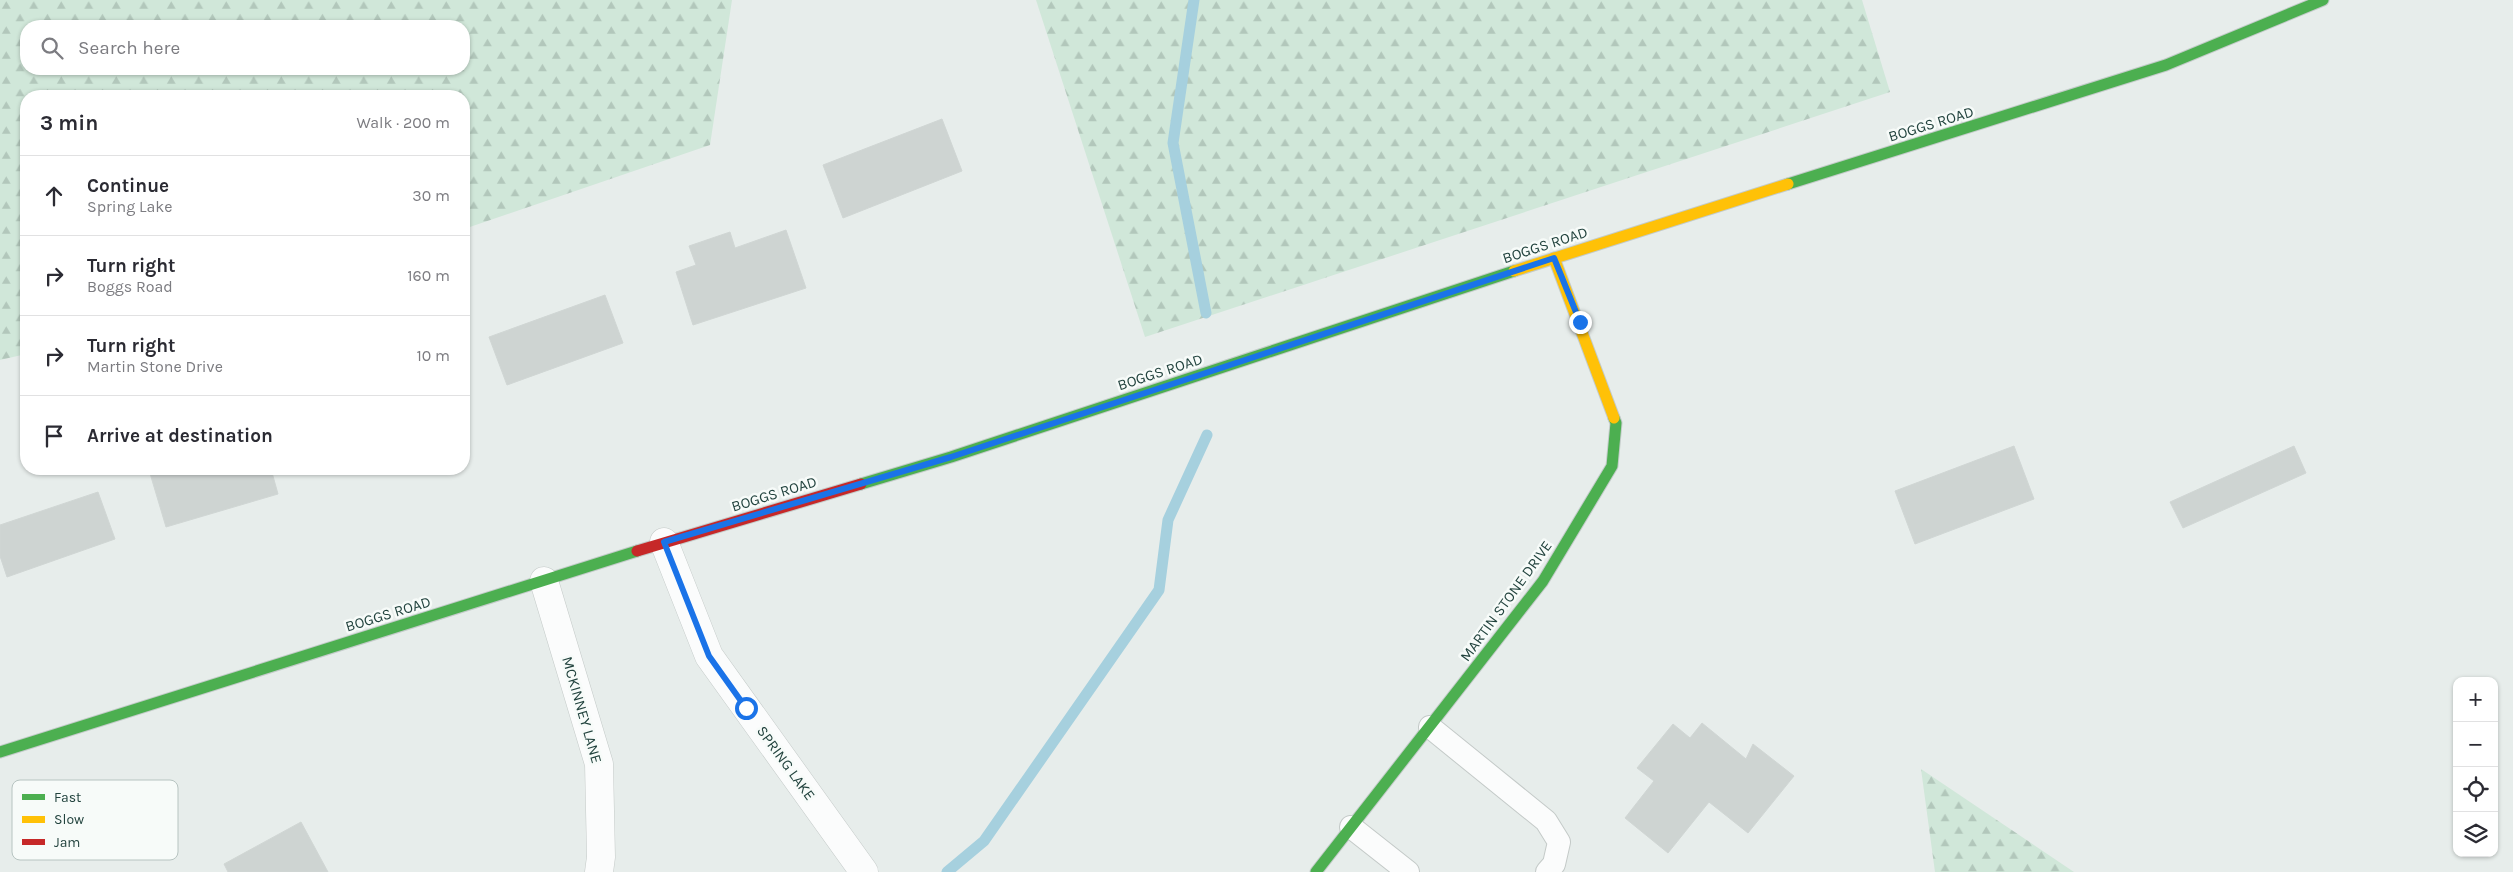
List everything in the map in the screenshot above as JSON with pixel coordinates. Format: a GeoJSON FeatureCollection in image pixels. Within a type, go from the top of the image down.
{"type":"FeatureCollection","features":[{"type":"Feature","properties":{"kind":"street","name":"BOGGS ROAD"},"geometry":{"type":"LineString","coordinates":[[0,752],[48,735],[664,542],[951,457],[1554,258],[2166,66],[2323,0]]}},
{"type":"Feature","properties":{"kind":"street","name":"MARTIN STONE DRIVE"},"geometry":{"type":"LineString","coordinates":[[1316,872],[1543,581],[1612,466],[1616,423],[1554,258]]}},
{"type":"Feature","properties":{"kind":"street","name":"SPRING LAKE"},"geometry":{"type":"LineString","coordinates":[[664,542],[709,656],[864,872]]}},
{"type":"Feature","properties":{"kind":"street","name":"MCKINNEY LANE"},"geometry":{"type":"LineString","coordinates":[[544,581],[598,764],[601,856],[599,872]]}},
{"type":"Feature","properties":{"kind":"lane"},"geometry":{"type":"LineString","coordinates":[[1430,727],[1546,821],[1559,842],[1554,864],[1547,872]]}},
{"type":"Feature","properties":{"kind":"lane"},"geometry":{"type":"LineString","coordinates":[[1351,827],[1408,872]]}},
{"type":"Feature","properties":{"kind":"green space"},"geometry":{"type":"Polygon","coordinates":[[[0,0],[732,0],[710,145],[470,227],[470,90],[20,90],[20,355],[0,360],[0,0]]]}},
{"type":"Feature","properties":{"kind":"green space"},"geometry":{"type":"Polygon","coordinates":[[[1036,0],[1862,0],[1890,92],[1145,337],[1036,0]]]}},
{"type":"Feature","properties":{"kind":"green space"},"geometry":{"type":"Polygon","coordinates":[[[1921,769],[2074,872],[1935,872],[1921,769]]]}},
{"type":"Feature","properties":{"kind":"building"},"geometry":{"type":"Polygon","coordinates":[[[942,119],[962,171],[843,218],[823,165],[942,119]]]}},
{"type":"Feature","properties":{"kind":"building"},"geometry":{"type":"Polygon","coordinates":[[[786,230],[806,288],[693,325],[676,272],[696,265],[689,246],[730,232],[735,248],[786,230]]]}},
{"type":"Feature","properties":{"kind":"building"},"geometry":{"type":"Polygon","coordinates":[[[605,295],[623,343],[507,385],[489,337],[605,295]]]}},
{"type":"Feature","properties":{"kind":"building"},"geometry":{"type":"Polygon","coordinates":[[[2014,446],[2034,499],[1915,544],[1895,491],[2014,446]]]}},
{"type":"Feature","properties":{"kind":"building"},"geometry":{"type":"Polygon","coordinates":[[[2294,446],[2306,473],[2183,528],[2170,502],[2294,446]]]}},
{"type":"Feature","properties":{"kind":"building"},"geometry":{"type":"Polygon","coordinates":[[[150,475],[273,475],[278,494],[166,527],[150,475]]]}},
{"type":"Feature","properties":{"kind":"building"},"geometry":{"type":"Polygon","coordinates":[[[98,492],[115,539],[7,577],[0,556],[0,525],[98,492]]]}},
{"type":"Feature","properties":{"kind":"building"},"geometry":{"type":"Polygon","coordinates":[[[1702,723],[1746,759],[1753,744],[1794,776],[1748,833],[1709,802],[1668,853],[1625,818],[1654,781],[1637,768],[1673,724],[1690,738],[1702,723]]]}},
{"type":"Feature","properties":{"kind":"building"},"geometry":{"type":"Polygon","coordinates":[[[301,822],[328,872],[228,872],[224,864],[301,822]]]}},
{"type":"Feature","properties":{"kind":"waterway"},"geometry":{"type":"LineString","coordinates":[[1194,0],[1173,143],[1206,313]]}},
{"type":"Feature","properties":{"kind":"waterway"},"geometry":{"type":"LineString","coordinates":[[947,872],[984,841],[1159,590],[1168,520],[1207,435]]}},
{"type":"Feature","properties":{"kind":"traffic: fast"},"geometry":{"type":"LineString","coordinates":[[1788,184],[2166,65],[2323,0]]}},
{"type":"Feature","properties":{"kind":"traffic: fast"},"geometry":{"type":"LineString","coordinates":[[861,484],[951,457],[1514,271]]}},
{"type":"Feature","properties":{"kind":"traffic: fast"},"geometry":{"type":"LineString","coordinates":[[1316,872],[1543,581],[1612,466],[1616,423],[1614,418]]}},
{"type":"Feature","properties":{"kind":"traffic: fast"},"geometry":{"type":"LineString","coordinates":[[0,752],[637,551]]}},
{"type":"Feature","properties":{"kind":"traffic: slow"},"geometry":{"type":"LineString","coordinates":[[1514,271],[1788,184]]}},
{"type":"Feature","properties":{"kind":"traffic: slow"},"geometry":{"type":"LineString","coordinates":[[1554,258],[1614,418]]}},
{"type":"Feature","properties":{"kind":"traffic: jam"},"geometry":{"type":"LineString","coordinates":[[637,551],[861,484]]}},
{"type":"Feature","properties":{"kind":"route"},"geometry":{"type":"LineString","coordinates":[[746,708],[709,656],[664,542],[951,457],[1554,258],[1580,322]]}}]}
